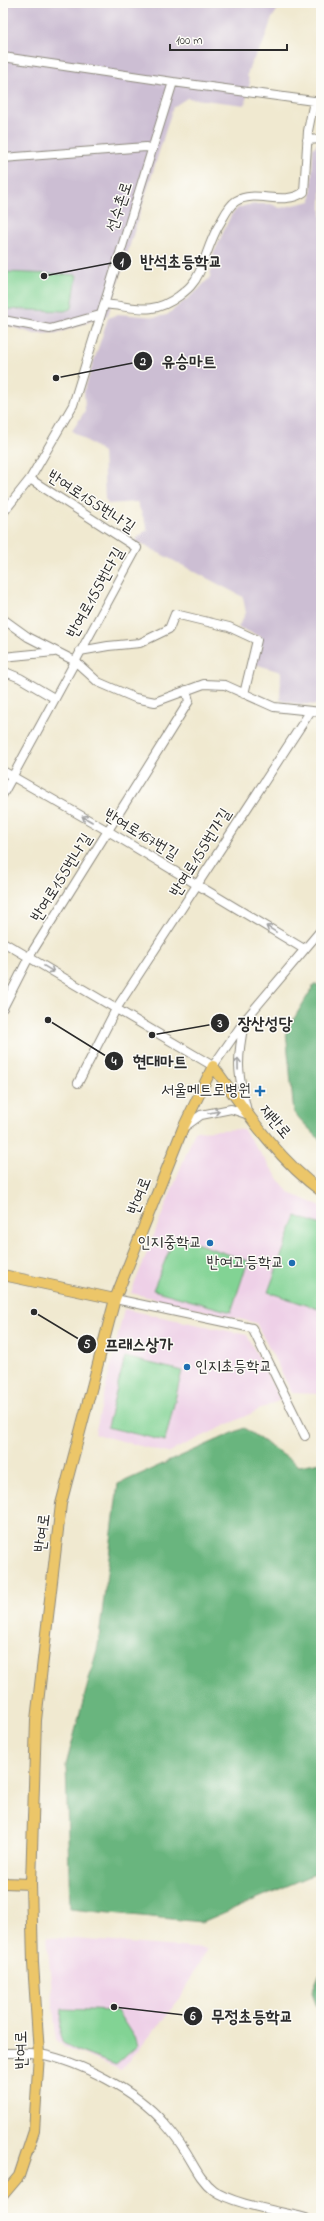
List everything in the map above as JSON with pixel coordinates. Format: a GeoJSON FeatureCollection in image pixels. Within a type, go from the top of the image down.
{"type":"FeatureCollection","features":[{"type":"Feature","properties":{"kind":"main road","name":"재반로"},"geometry":{"type":"LineString","coordinates":[[213,1066],[249,1116],[300,1176],[321,1191]]}},
{"type":"Feature","properties":{"kind":"main road","name":"반여로"},"geometry":{"type":"LineString","coordinates":[[3,2195],[19,2176],[34,2131],[39,2054],[33,1963],[31,1884],[36,1720],[61,1504],[115,1299],[183,1128],[213,1066]]}},
{"type":"Feature","properties":{"kind":"main road"},"geometry":{"type":"LineString","coordinates":[[3,1274],[115,1299]]}},
{"type":"Feature","properties":{"kind":"main road"},"geometry":{"type":"LineString","coordinates":[[3,1883],[31,1884]]}},
{"type":"Feature","properties":{"kind":"street"},"geometry":{"type":"LineString","coordinates":[[3,57],[317,101],[307,140],[304,192],[298,197],[288,199],[246,198],[238,200],[230,205],[216,230],[193,285],[162,307],[153,310],[104,304]]}},
{"type":"Feature","properties":{"kind":"street","name":"선수촌로"},"geometry":{"type":"LineString","coordinates":[[4,508],[30,479],[73,405],[173,82]]}},
{"type":"Feature","properties":{"kind":"street"},"geometry":{"type":"LineString","coordinates":[[307,140],[321,139]]}},
{"type":"Feature","properties":{"kind":"street"},"geometry":{"type":"LineString","coordinates":[[3,158],[146,147],[153,149]]}},
{"type":"Feature","properties":{"kind":"street"},"geometry":{"type":"LineString","coordinates":[[3,320],[50,329],[100,315]]}},
{"type":"Feature","properties":{"kind":"street","name":"반여로155번나길"},"geometry":{"type":"LineString","coordinates":[[30,479],[137,548]]}},
{"type":"Feature","properties":{"kind":"street","name":"반여로155번다길"},"geometry":{"type":"LineString","coordinates":[[3,794],[137,548]]}},
{"type":"Feature","properties":{"kind":"street","name":"반여로155번다길"},"geometry":{"type":"LineString","coordinates":[[80,651],[108,646],[140,643],[169,629],[175,614],[229,627],[257,640],[244,694]]}},
{"type":"Feature","properties":{"kind":"street"},"geometry":{"type":"LineString","coordinates":[[3,619],[28,637],[54,652],[75,661],[98,682],[135,698],[155,702],[204,684],[225,685],[274,707],[294,707],[310,712],[321,712]]}},
{"type":"Feature","properties":{"kind":"street"},"geometry":{"type":"LineString","coordinates":[[3,657],[54,652]]}},
{"type":"Feature","properties":{"kind":"street"},"geometry":{"type":"LineString","coordinates":[[3,671],[20,678],[54,698]]}},
{"type":"Feature","properties":{"kind":"street","name":"반여로155번나길"},"geometry":{"type":"LineString","coordinates":[[3,1008],[29,957],[189,701],[186,690]]}},
{"type":"Feature","properties":{"kind":"street","name":"반여로155번가길"},"geometry":{"type":"LineString","coordinates":[[78,1083],[116,1009],[198,886],[310,712]]}},
{"type":"Feature","properties":{"kind":"street","name":"반여로167번길"},"geometry":{"type":"LineString","coordinates":[[3,772],[108,831],[304,949]]}},
{"type":"Feature","properties":{"kind":"street","name":"반여로"},"geometry":{"type":"LineString","coordinates":[[213,1066],[245,1020],[321,930]]}},
{"type":"Feature","properties":{"kind":"street"},"geometry":{"type":"LineString","coordinates":[[3,942],[213,1066]]}},
{"type":"Feature","properties":{"kind":"street"},"geometry":{"type":"LineString","coordinates":[[245,1020],[238,1052],[238,1078],[249,1116]]}},
{"type":"Feature","properties":{"kind":"street"},"geometry":{"type":"LineString","coordinates":[[183,1128],[201,1115],[231,1109],[249,1116]]}},
{"type":"Feature","properties":{"kind":"street"},"geometry":{"type":"LineString","coordinates":[[115,1299],[252,1328],[305,1436]]}},
{"type":"Feature","properties":{"kind":"street"},"geometry":{"type":"LineString","coordinates":[[3,2053],[39,2054],[86,2070],[135,2098],[162,2121],[185,2151],[197,2173],[214,2191],[238,2201],[306,2218]]}},
{"type":"Feature","properties":{"kind":"shaded area"},"geometry":{"type":"Polygon","coordinates":[[[3,3],[282,3],[272,18],[263,44],[250,65],[247,75],[250,82],[245,105],[187,98],[173,107],[108,315],[58,333],[35,334],[3,324],[3,3]]]}},
{"type":"Feature","properties":{"kind":"shaded area"},"geometry":{"type":"Polygon","coordinates":[[[317,144],[321,144],[321,705],[297,704],[280,700],[281,672],[255,664],[261,637],[238,627],[246,613],[243,597],[134,540],[147,530],[137,502],[108,504],[105,499],[103,452],[72,431],[85,411],[84,391],[108,318],[118,314],[156,317],[167,315],[198,290],[210,277],[213,255],[231,215],[238,208],[247,205],[271,204],[280,208],[311,201],[313,148],[317,144]]]}},
{"type":"Feature","properties":{"kind":"shaded area","name":"인지중학교"},"geometry":{"type":"Polygon","coordinates":[[[243,1129],[289,1193],[321,1206],[321,1394],[292,1393],[256,1323],[131,1293],[195,1131],[243,1129]]]}},
{"type":"Feature","properties":{"kind":"shaded area","name":"인지초등학교"},"geometry":{"type":"Polygon","coordinates":[[[124,1309],[247,1335],[280,1400],[167,1453],[95,1434],[124,1309]]]}},
{"type":"Feature","properties":{"kind":"shaded area"},"geometry":{"type":"Polygon","coordinates":[[[47,1937],[207,1949],[181,1996],[166,2017],[121,2070],[64,2047],[56,2039],[47,1937]]]}},
{"type":"Feature","properties":{"kind":"green space"},"geometry":{"type":"Polygon","coordinates":[[[3,272],[77,275],[72,308],[65,311],[3,309],[3,272]]]}},
{"type":"Feature","properties":{"kind":"green space"},"geometry":{"type":"Polygon","coordinates":[[[314,985],[321,985],[321,1141],[294,1113],[286,1032],[314,985]]]}},
{"type":"Feature","properties":{"kind":"green space"},"geometry":{"type":"Polygon","coordinates":[[[296,1216],[321,1225],[321,1310],[268,1292],[296,1216]]]}},
{"type":"Feature","properties":{"kind":"green space"},"geometry":{"type":"Polygon","coordinates":[[[175,1236],[248,1261],[231,1312],[153,1290],[175,1236]]]}},
{"type":"Feature","properties":{"kind":"green space"},"geometry":{"type":"Polygon","coordinates":[[[125,1357],[182,1371],[165,1441],[107,1427],[125,1357]]]}},
{"type":"Feature","properties":{"kind":"green space"},"geometry":{"type":"Polygon","coordinates":[[[244,1428],[299,1466],[321,1462],[321,1896],[315,1874],[202,1922],[70,1909],[66,1765],[98,1646],[118,1484],[244,1428]]]}},
{"type":"Feature","properties":{"kind":"green space"},"geometry":{"type":"Polygon","coordinates":[[[321,1970],[321,2017],[312,1992],[321,1970]]]}},
{"type":"Feature","properties":{"kind":"green space"},"geometry":{"type":"Polygon","coordinates":[[[62,2009],[117,2011],[135,2039],[137,2046],[116,2065],[80,2052],[63,2043],[60,2035],[62,2009]]]}},
{"type":"Feature","properties":{"kind":"place","name":"반석초등학교"},"geometry":{"type":"Point","coordinates":[44,276]}},
{"type":"Feature","properties":{"kind":"place","name":"유승마트"},"geometry":{"type":"Point","coordinates":[56,378]}},
{"type":"Feature","properties":{"kind":"place","name":"현대마트"},"geometry":{"type":"Point","coordinates":[48,1020]}},
{"type":"Feature","properties":{"kind":"place","name":"장산성당"},"geometry":{"type":"Point","coordinates":[152,1035]}},
{"type":"Feature","properties":{"kind":"place","name":"서울메트로병원"},"geometry":{"type":"Point","coordinates":[260,1091]}},
{"type":"Feature","properties":{"kind":"place","name":"인지중학교"},"geometry":{"type":"Point","coordinates":[210,1243]}},
{"type":"Feature","properties":{"kind":"place","name":"반여고등학교"},"geometry":{"type":"Point","coordinates":[292,1263]}},
{"type":"Feature","properties":{"kind":"place","name":"프래스상가"},"geometry":{"type":"Point","coordinates":[34,1312]}},
{"type":"Feature","properties":{"kind":"place","name":"인지초등학교"},"geometry":{"type":"Point","coordinates":[187,1367]}},
{"type":"Feature","properties":{"kind":"place","name":"무정초등학교"},"geometry":{"type":"Point","coordinates":[114,2007]}}]}
